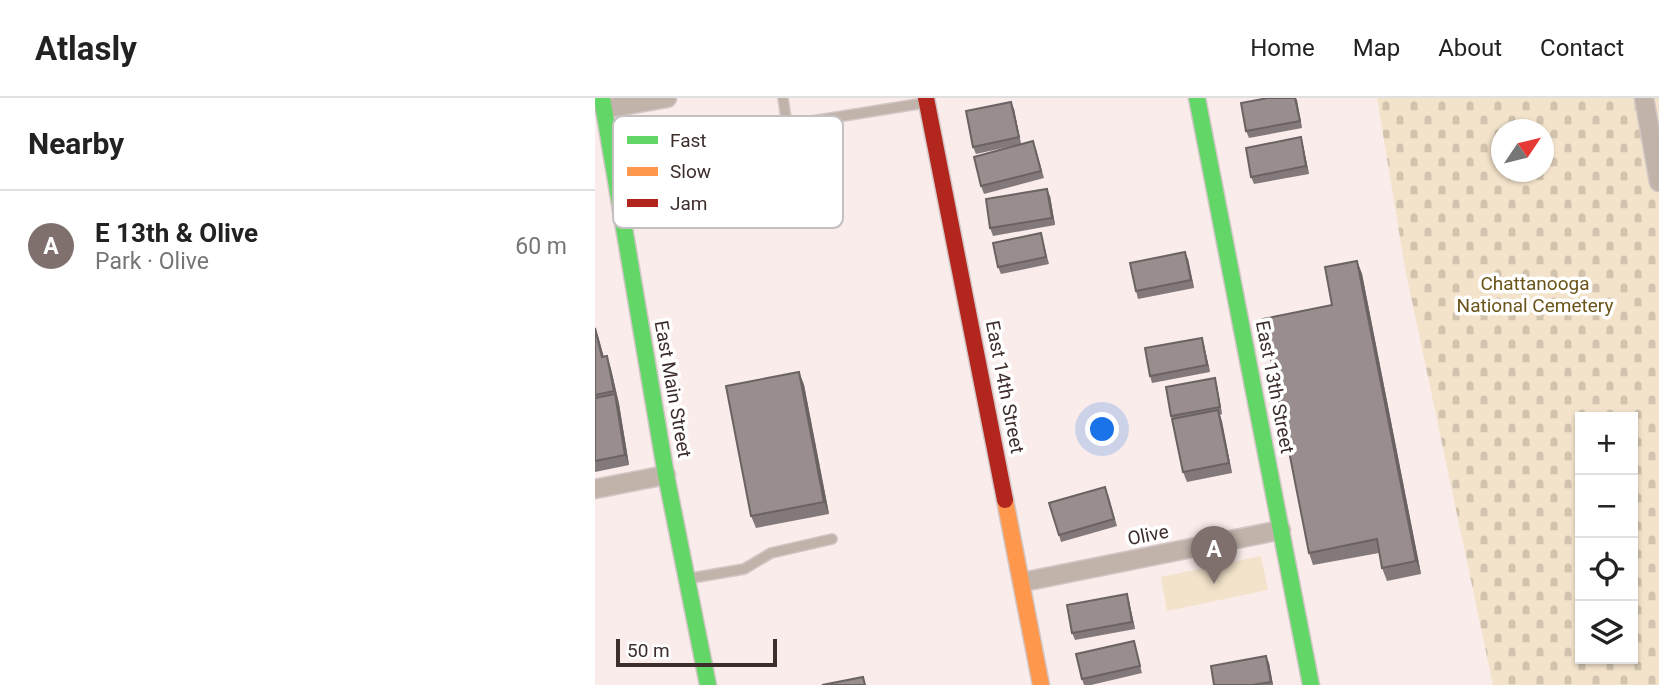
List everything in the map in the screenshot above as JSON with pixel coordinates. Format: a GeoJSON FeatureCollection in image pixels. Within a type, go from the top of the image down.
{"type":"FeatureCollection","features":[{"type":"Feature","properties":{"kind":"street"},"geometry":{"type":"LineString","coordinates":[[603,104],[667,98]]}},
{"type":"Feature","properties":{"kind":"street","name":"East 13th Street"},"geometry":{"type":"LineString","coordinates":[[1197,98],[1311,685]]}},
{"type":"Feature","properties":{"kind":"street"},"geometry":{"type":"LineString","coordinates":[[1644,98],[1659,182]]}},
{"type":"Feature","properties":{"kind":"street","name":"East 14th Street"},"geometry":{"type":"LineString","coordinates":[[927,100],[1041,685]]}},
{"type":"Feature","properties":{"kind":"street","name":"East Main Street"},"geometry":{"type":"LineString","coordinates":[[603,104],[613,163]]}},
{"type":"Feature","properties":{"kind":"street","name":"East Main Street"},"geometry":{"type":"LineString","coordinates":[[624,228],[666,475],[708,685]]}},
{"type":"Feature","properties":{"kind":"street"},"geometry":{"type":"LineString","coordinates":[[595,489],[666,475]]}},
{"type":"Feature","properties":{"kind":"street","name":"Olive"},"geometry":{"type":"LineString","coordinates":[[1023,582],[1281,530]]}},
{"type":"Feature","properties":{"kind":"lane"},"geometry":{"type":"LineString","coordinates":[[783,98],[786,116]]}},
{"type":"Feature","properties":{"kind":"lane"},"geometry":{"type":"LineString","coordinates":[[837,116],[927,100]]}},
{"type":"Feature","properties":{"kind":"lane"},"geometry":{"type":"LineString","coordinates":[[687,579],[744,569],[771,552],[832,539]]}},
{"type":"Feature","properties":{"kind":"green space","name":"Chattanooga National Cemetery"},"geometry":{"type":"Polygon","coordinates":[[[1377,98],[1659,98],[1659,685],[1493,685],[1405,268],[1377,98]]]}},
{"type":"Feature","properties":{"kind":"green space"},"geometry":{"type":"Polygon","coordinates":[[[1261,556],[1268,590],[1167,611],[1161,577],[1261,556]]]}},
{"type":"Feature","properties":{"kind":"building"},"geometry":{"type":"Polygon","coordinates":[[[1268,98],[1295,98],[1300,121],[1246,131],[1241,103],[1268,98]]]}},
{"type":"Feature","properties":{"kind":"building"},"geometry":{"type":"Polygon","coordinates":[[[1011,102],[1019,137],[973,147],[966,111],[1011,102]]]}},
{"type":"Feature","properties":{"kind":"building"},"geometry":{"type":"Polygon","coordinates":[[[1301,137],[1306,166],[1251,177],[1246,148],[1301,137]]]}},
{"type":"Feature","properties":{"kind":"building"},"geometry":{"type":"Polygon","coordinates":[[[1033,141],[1041,171],[981,186],[974,157],[1033,141]]]}},
{"type":"Feature","properties":{"kind":"building"},"geometry":{"type":"Polygon","coordinates":[[[1047,189],[1052,218],[990,228],[986,199],[1047,189]]]}},
{"type":"Feature","properties":{"kind":"building"},"geometry":{"type":"Polygon","coordinates":[[[1041,233],[1046,257],[998,267],[993,243],[1041,233]]]}},
{"type":"Feature","properties":{"kind":"building"},"geometry":{"type":"Polygon","coordinates":[[[1185,252],[1191,280],[1136,291],[1130,263],[1185,252]]]}},
{"type":"Feature","properties":{"kind":"building"},"geometry":{"type":"Polygon","coordinates":[[[1357,261],[1416,561],[1382,568],[1377,539],[1309,553],[1263,319],[1332,305],[1325,267],[1357,261]]]}},
{"type":"Feature","properties":{"kind":"building"},"geometry":{"type":"Polygon","coordinates":[[[595,328],[602,357],[607,356],[614,391],[595,395],[595,328]]]}},
{"type":"Feature","properties":{"kind":"building"},"geometry":{"type":"Polygon","coordinates":[[[1202,338],[1207,365],[1150,376],[1145,348],[1202,338]]]}},
{"type":"Feature","properties":{"kind":"building"},"geometry":{"type":"Polygon","coordinates":[[[799,372],[824,502],[751,516],[726,386],[799,372]]]}},
{"type":"Feature","properties":{"kind":"building"},"geometry":{"type":"Polygon","coordinates":[[[1215,378],[1220,407],[1171,416],[1166,387],[1215,378]]]}},
{"type":"Feature","properties":{"kind":"building"},"geometry":{"type":"Polygon","coordinates":[[[615,394],[625,455],[595,461],[595,398],[615,394]]]}},
{"type":"Feature","properties":{"kind":"building"},"geometry":{"type":"Polygon","coordinates":[[[1218,410],[1229,463],[1183,472],[1172,419],[1218,410]]]}},
{"type":"Feature","properties":{"kind":"building"},"geometry":{"type":"Polygon","coordinates":[[[1105,487],[1114,519],[1059,535],[1049,503],[1105,487]]]}},
{"type":"Feature","properties":{"kind":"building"},"geometry":{"type":"Polygon","coordinates":[[[1127,594],[1132,622],[1072,633],[1067,605],[1127,594]]]}},
{"type":"Feature","properties":{"kind":"building"},"geometry":{"type":"Polygon","coordinates":[[[1134,641],[1140,666],[1082,679],[1076,654],[1134,641]]]}},
{"type":"Feature","properties":{"kind":"building"},"geometry":{"type":"Polygon","coordinates":[[[1266,656],[1271,682],[1214,685],[1211,666],[1266,656]]]}},
{"type":"Feature","properties":{"kind":"building"},"geometry":{"type":"Polygon","coordinates":[[[863,677],[865,685],[822,685],[863,677]]]}},
{"type":"Feature","properties":{"kind":"traffic: fast"},"geometry":{"type":"LineString","coordinates":[[602,98],[613,163]]}},
{"type":"Feature","properties":{"kind":"traffic: fast"},"geometry":{"type":"LineString","coordinates":[[1197,98],[1311,685]]}},
{"type":"Feature","properties":{"kind":"traffic: fast"},"geometry":{"type":"LineString","coordinates":[[624,228],[666,475],[708,685]]}},
{"type":"Feature","properties":{"kind":"traffic: slow"},"geometry":{"type":"LineString","coordinates":[[1005,500],[1041,685]]}},
{"type":"Feature","properties":{"kind":"traffic: jam"},"geometry":{"type":"LineString","coordinates":[[926,98],[1005,500]]}},
{"type":"Feature","properties":{"kind":"place","name":"E 13th & Olive"},"geometry":{"type":"Point","coordinates":[1214,584]}}]}
